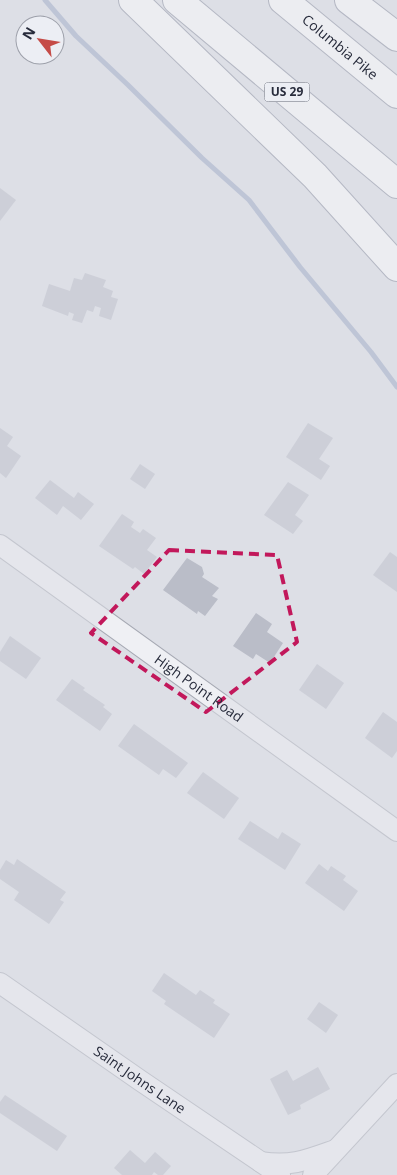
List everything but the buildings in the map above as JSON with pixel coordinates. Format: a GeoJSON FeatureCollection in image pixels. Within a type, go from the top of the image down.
{"type":"FeatureCollection","features":[{"type":"Feature","properties":{"kind":"highway"},"geometry":{"type":"LineString","coordinates":[[133,0],[315,176],[397,267]]}},
{"type":"Feature","properties":{"kind":"highway","name":"US 29"},"geometry":{"type":"LineString","coordinates":[[177,0],[397,184]]}},
{"type":"Feature","properties":{"kind":"highway","name":"Columbia Pike"},"geometry":{"type":"LineString","coordinates":[[283,0],[397,94]]}},
{"type":"Feature","properties":{"kind":"highway"},"geometry":{"type":"LineString","coordinates":[[349,0],[397,37]]}},
{"type":"Feature","properties":{"kind":"street","name":"High Point Road"},"geometry":{"type":"LineString","coordinates":[[0,545],[397,831]]}},
{"type":"Feature","properties":{"kind":"street","name":"Saint Johns Lane"},"geometry":{"type":"LineString","coordinates":[[0,983],[280,1175]]}},
{"type":"Feature","properties":{"kind":"street"},"geometry":{"type":"LineString","coordinates":[[313,1175],[397,1084]]}},
{"type":"Feature","properties":{"kind":"street"},"geometry":{"type":"LineString","coordinates":[[260,1161],[279,1165],[299,1162],[337,1149]]}},
{"type":"Feature","properties":{"kind":"highlighted area"},"geometry":{"type":"Polygon","coordinates":[[[169,550],[277,555],[297,642],[206,712],[91,633],[169,550]]]}},
{"type":"Feature","properties":{"kind":"waterway"},"geometry":{"type":"LineString","coordinates":[[45,0],[76,36],[202,158],[249,200],[300,267],[371,352],[397,387]]}}]}
